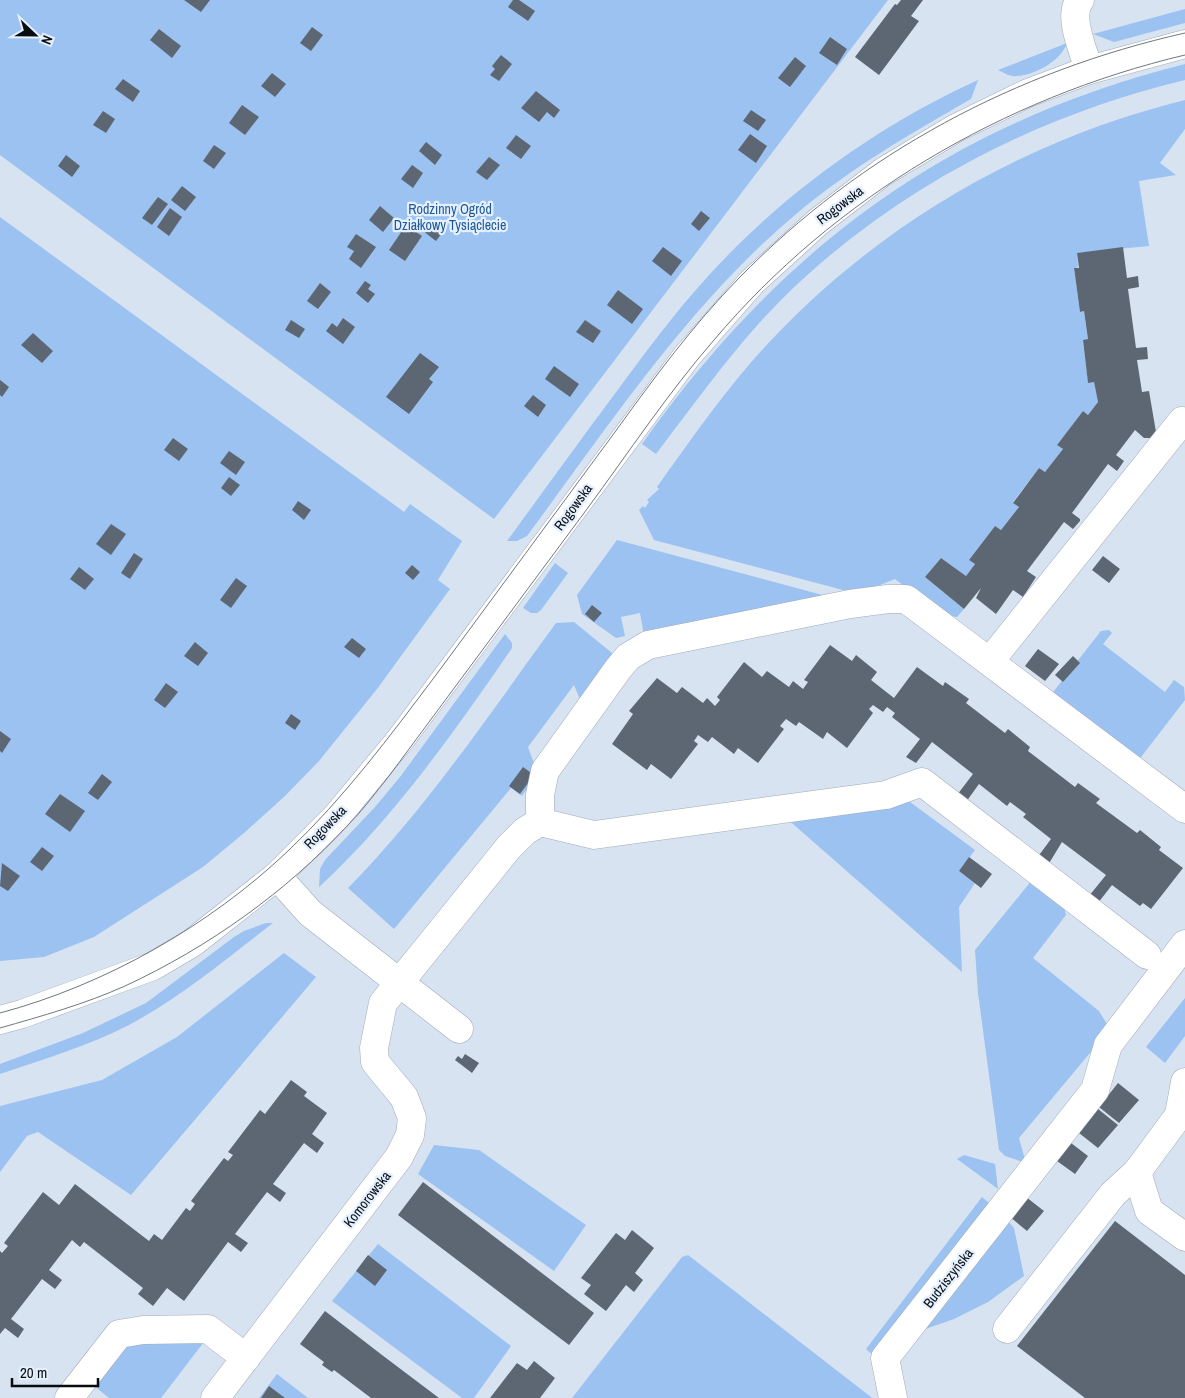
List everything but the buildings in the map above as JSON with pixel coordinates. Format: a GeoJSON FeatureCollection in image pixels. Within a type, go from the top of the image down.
{"type":"FeatureCollection","features":[{"type":"Feature","properties":{"kind":"street"},"geometry":{"type":"LineString","coordinates":[[1080,0],[1076,5],[1074,18],[1089,70]]}},
{"type":"Feature","properties":{"kind":"street","name":"Rogowska"},"geometry":{"type":"LineString","coordinates":[[0,1020],[22,1014],[153,966],[192,943],[277,876],[337,816],[395,747],[688,356],[719,318],[784,250],[883,172],[956,128],[1028,93],[1089,70],[1185,44]]}},
{"type":"Feature","properties":{"kind":"street"},"geometry":{"type":"LineString","coordinates":[[990,661],[1182,421]]}},
{"type":"Feature","properties":{"kind":"street"},"geometry":{"type":"LineString","coordinates":[[1147,955],[922,782],[886,794],[594,835],[540,822],[540,795],[545,772],[618,669],[628,657],[648,645],[850,604],[888,599],[906,599],[1185,809]]}},
{"type":"Feature","properties":{"kind":"street","name":"Komorowska"},"geometry":{"type":"LineString","coordinates":[[215,1398],[399,1157],[410,1135],[412,1118],[408,1106],[375,1062],[374,1048],[383,1003],[509,847],[525,831],[540,822]]}},
{"type":"Feature","properties":{"kind":"street"},"geometry":{"type":"LineString","coordinates":[[277,876],[310,913],[459,1029]]}},
{"type":"Feature","properties":{"kind":"street","name":"Budziszyńska"},"geometry":{"type":"LineString","coordinates":[[893,1398],[885,1358],[1095,1090],[1108,1045],[1185,944]]}},
{"type":"Feature","properties":{"kind":"street"},"geometry":{"type":"LineString","coordinates":[[1007,1329],[1113,1194],[1137,1172],[1179,1115],[1185,1082]]}},
{"type":"Feature","properties":{"kind":"street"},"geometry":{"type":"LineString","coordinates":[[1137,1172],[1149,1211],[1185,1237]]}},
{"type":"Feature","properties":{"kind":"street"},"geometry":{"type":"LineString","coordinates":[[69,1398],[119,1334],[143,1330],[208,1329],[246,1358]]}},
{"type":"Feature","properties":{"kind":"green space","name":"Rodzinny Ogród Działkowy Tysiąclecie"},"geometry":{"type":"Polygon","coordinates":[[[0,0],[888,0],[494,519],[0,155],[0,0]]]}},
{"type":"Feature","properties":{"kind":"green space"},"geometry":{"type":"Polygon","coordinates":[[[1185,9],[1185,23],[1114,42],[1093,34],[1185,9]]]}},
{"type":"Feature","properties":{"kind":"green space"},"geometry":{"type":"Polygon","coordinates":[[[1067,43],[1059,56],[1046,66],[1032,73],[1014,76],[998,70],[1067,43]]]}},
{"type":"Feature","properties":{"kind":"green space"},"geometry":{"type":"Polygon","coordinates":[[[1185,64],[1185,80],[1129,95],[1074,114],[1021,136],[969,162],[918,191],[870,224],[825,260],[765,317],[716,375],[656,454],[642,444],[696,373],[753,310],[813,253],[878,202],[946,158],[1020,121],[1099,89],[1185,64]]]}},
{"type":"Feature","properties":{"kind":"green space"},"geometry":{"type":"Polygon","coordinates":[[[978,80],[971,99],[858,167],[795,215],[756,250],[720,287],[652,367],[527,536],[517,541],[507,541],[660,333],[697,288],[739,244],[801,189],[869,140],[941,98],[978,80]]]}},
{"type":"Feature","properties":{"kind":"green space"},"geometry":{"type":"Polygon","coordinates":[[[1185,100],[1185,129],[1160,163],[1176,175],[1139,181],[1149,246],[1077,253],[1078,267],[1074,269],[1080,312],[1084,311],[1088,339],[1083,341],[1088,382],[1094,382],[1098,402],[1088,415],[1083,411],[1057,445],[1063,449],[1045,472],[1039,468],[1013,502],[1019,507],[1001,530],[995,526],[969,560],[975,564],[966,576],[941,558],[925,577],[964,609],[957,617],[943,615],[895,579],[858,594],[654,540],[639,510],[643,506],[645,508],[649,502],[647,500],[659,489],[657,487],[700,427],[745,369],[778,333],[821,292],[867,253],[915,219],[965,188],[1018,160],[1072,136],[1128,116],[1185,100]]]}},
{"type":"Feature","properties":{"kind":"green space"},"geometry":{"type":"Polygon","coordinates":[[[0,217],[404,512],[410,504],[462,541],[438,580],[450,589],[377,689],[319,761],[284,797],[203,867],[94,937],[44,957],[0,961],[0,217]]]}},
{"type":"Feature","properties":{"kind":"green space"},"geometry":{"type":"Polygon","coordinates":[[[617,540],[830,597],[644,635],[640,613],[621,617],[625,636],[616,638],[582,614],[577,595],[617,540]]]}},
{"type":"Feature","properties":{"kind":"green space"},"geometry":{"type":"Polygon","coordinates":[[[555,563],[568,573],[541,610],[537,613],[531,613],[523,608],[555,563]]]}},
{"type":"Feature","properties":{"kind":"green space"},"geometry":{"type":"Polygon","coordinates":[[[574,622],[612,653],[614,662],[582,704],[574,685],[528,747],[538,774],[522,796],[511,788],[394,929],[348,888],[405,826],[431,793],[556,623],[574,622]]]}},
{"type":"Feature","properties":{"kind":"green space"},"geometry":{"type":"Polygon","coordinates":[[[1109,630],[1112,633],[1103,644],[1165,692],[1174,680],[1184,687],[1185,700],[1138,761],[1050,696],[1101,631],[1109,630]]]}},
{"type":"Feature","properties":{"kind":"green space"},"geometry":{"type":"Polygon","coordinates":[[[505,634],[512,643],[512,648],[468,711],[398,803],[373,832],[319,887],[320,869],[325,860],[375,807],[400,777],[505,634]]]}},
{"type":"Feature","properties":{"kind":"green space"},"geometry":{"type":"Polygon","coordinates":[[[910,802],[975,850],[959,871],[975,883],[959,907],[962,972],[785,817],[910,802]]]}},
{"type":"Feature","properties":{"kind":"green space"},"geometry":{"type":"Polygon","coordinates":[[[1032,880],[1063,904],[1066,915],[1033,958],[1099,1011],[1110,1029],[1019,1138],[1026,1163],[1005,1156],[999,1150],[978,993],[975,950],[1032,880]]]}},
{"type":"Feature","properties":{"kind":"green space"},"geometry":{"type":"Polygon","coordinates":[[[266,923],[273,923],[185,990],[129,1025],[82,1046],[0,1074],[0,1064],[83,1033],[146,1003],[234,937],[266,923]]]}},
{"type":"Feature","properties":{"kind":"green space"},"geometry":{"type":"Polygon","coordinates":[[[284,953],[316,977],[131,1195],[38,1132],[27,1136],[0,1172],[0,1106],[102,1080],[177,1037],[284,953]]]}},
{"type":"Feature","properties":{"kind":"green space"},"geometry":{"type":"Polygon","coordinates":[[[1185,998],[1185,1036],[1165,1063],[1146,1047],[1185,998]]]}},
{"type":"Feature","properties":{"kind":"green space"},"geometry":{"type":"Polygon","coordinates":[[[434,1145],[479,1150],[586,1225],[554,1271],[418,1174],[434,1145]]]}},
{"type":"Feature","properties":{"kind":"green space"},"geometry":{"type":"Polygon","coordinates":[[[964,1155],[995,1164],[998,1189],[957,1159],[964,1155]]]}},
{"type":"Feature","properties":{"kind":"green space"},"geometry":{"type":"Polygon","coordinates":[[[982,1197],[994,1207],[876,1358],[866,1349],[982,1197]]]}},
{"type":"Feature","properties":{"kind":"green space"},"geometry":{"type":"Polygon","coordinates":[[[1005,1218],[1014,1228],[1024,1276],[988,1302],[954,1319],[914,1333],[1005,1218]]]}},
{"type":"Feature","properties":{"kind":"green space"},"geometry":{"type":"Polygon","coordinates":[[[378,1244],[511,1346],[474,1398],[462,1398],[332,1301],[378,1244]]]}},
{"type":"Feature","properties":{"kind":"green space"},"geometry":{"type":"Polygon","coordinates":[[[688,1255],[872,1398],[572,1398],[682,1257],[688,1255]]]}},
{"type":"Feature","properties":{"kind":"green space"},"geometry":{"type":"Polygon","coordinates":[[[207,1338],[161,1398],[109,1398],[92,1384],[125,1342],[207,1338]]]}},
{"type":"Feature","properties":{"kind":"green space"},"geometry":{"type":"Polygon","coordinates":[[[277,1374],[308,1398],[259,1398],[277,1374]]]}},
{"type":"Feature","properties":{"kind":"tram line"},"geometry":{"type":"LineString","coordinates":[[0,1013],[78,986],[154,950],[224,904],[257,878],[309,831],[366,766],[401,721],[674,352],[722,296],[786,233],[836,192],[889,156],[944,123],[1002,94],[1061,70],[1122,49],[1185,33]]}},
{"type":"Feature","properties":{"kind":"tram line"},"geometry":{"type":"LineString","coordinates":[[0,1028],[63,1009],[125,986],[187,954],[245,916],[299,873],[324,850],[359,813],[389,776],[697,360],[762,288],[813,241],[868,198],[927,160],[988,126],[1052,98],[1117,74],[1185,55]]}}]}
